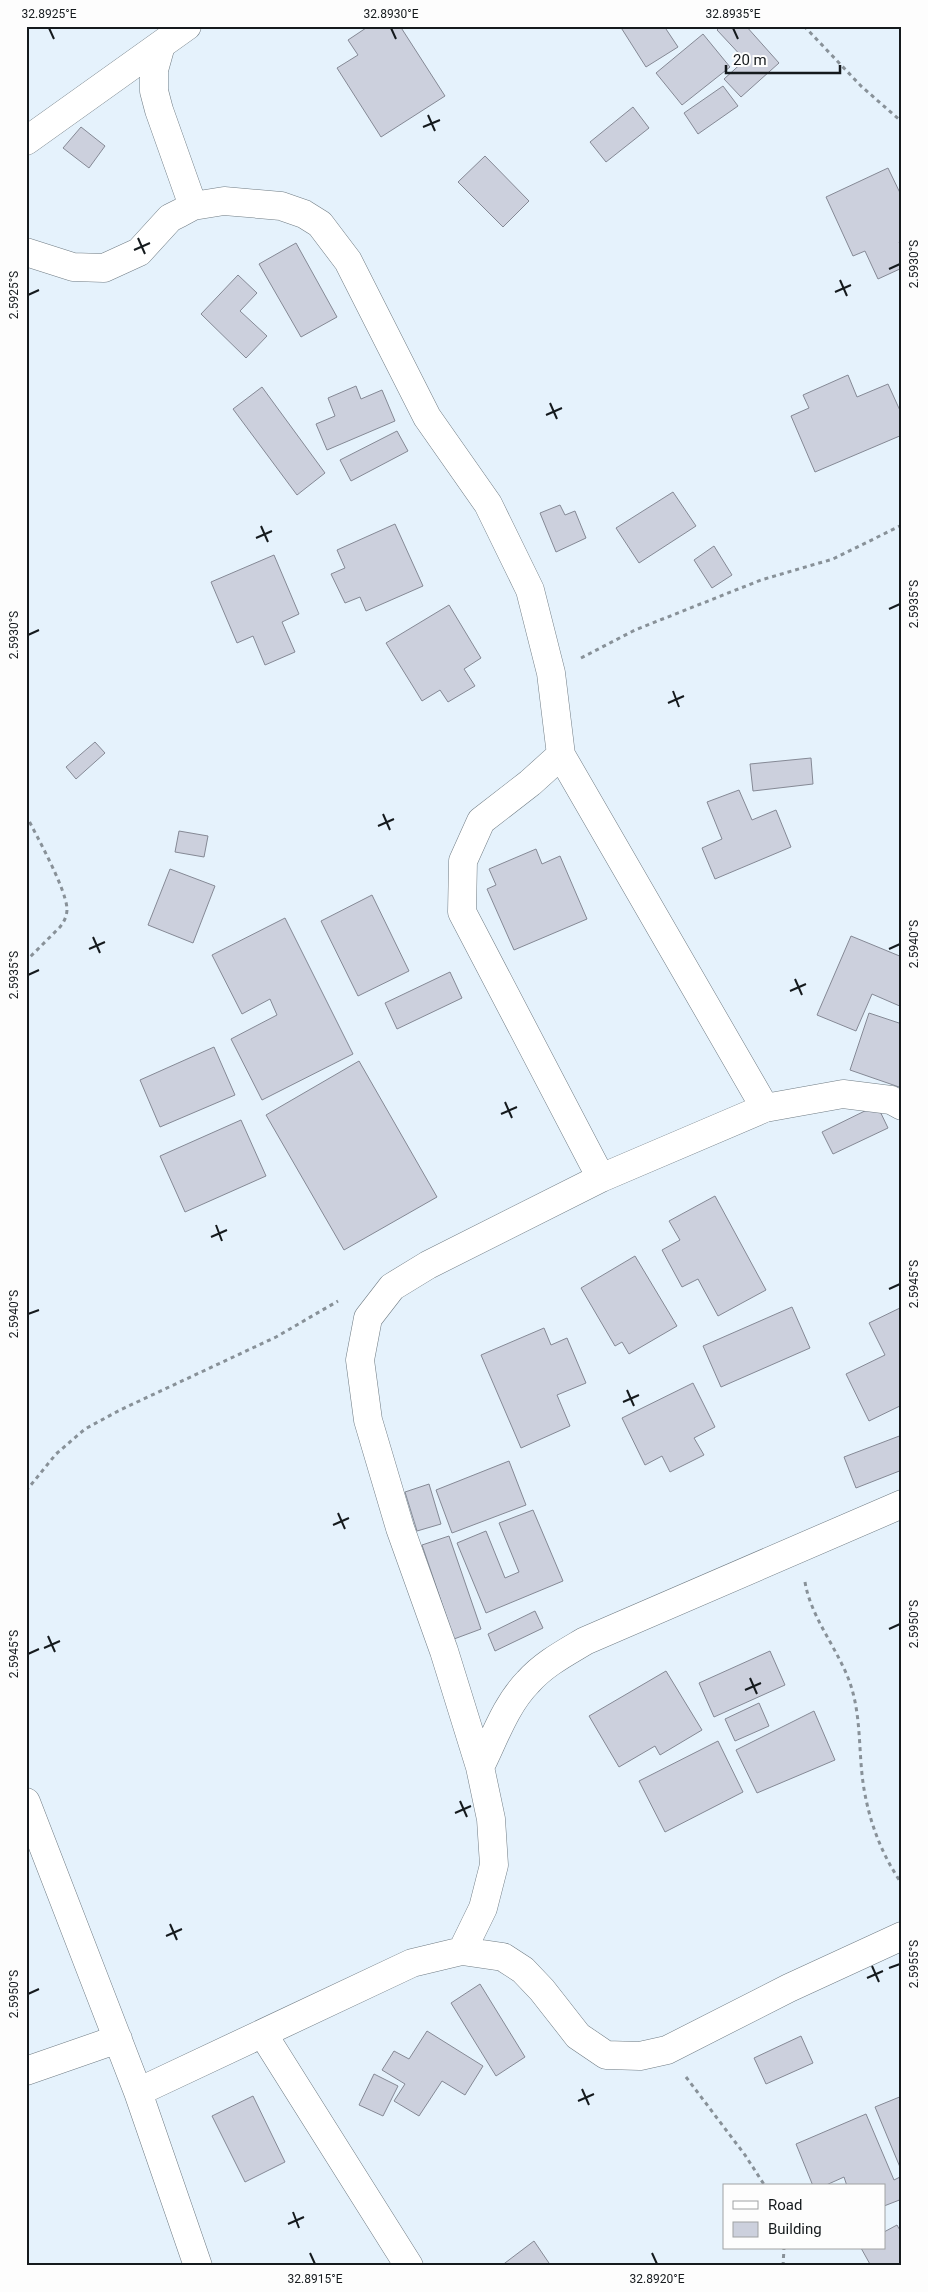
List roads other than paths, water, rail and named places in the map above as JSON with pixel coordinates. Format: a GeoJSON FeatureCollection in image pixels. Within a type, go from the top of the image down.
{"type":"FeatureCollection","features":[{"type":"Feature","properties":{"kind":"street"},"geometry":{"type":"LineString","coordinates":[[26,141],[187,26]]}},
{"type":"Feature","properties":{"kind":"street"},"geometry":{"type":"LineString","coordinates":[[161,45],[154,70],[154,91],[158,110],[193,206]]}},
{"type":"Feature","properties":{"kind":"street"},"geometry":{"type":"LineString","coordinates":[[26,252],[74,267],[104,268],[139,252],[170,218],[193,206],[224,201],[281,206],[304,214],[320,224],[348,261],[428,417],[492,512],[530,590],[551,673],[561,755],[765,1108]]}},
{"type":"Feature","properties":{"kind":"street"},"geometry":{"type":"LineString","coordinates":[[561,755],[530,783],[481,822],[463,861],[462,912],[601,1178]]}},
{"type":"Feature","properties":{"kind":"street"},"geometry":{"type":"LineString","coordinates":[[462,1951],[483,1908],[494,1866],[491,1819],[480,1767],[444,1651],[400,1528],[368,1420],[360,1360],[368,1318],[392,1287],[428,1265],[601,1178],[765,1108],[843,1094],[891,1100],[902,1106]]}},
{"type":"Feature","properties":{"kind":"street"},"geometry":{"type":"LineString","coordinates":[[480,1767],[506,1713],[526,1682],[550,1662],[585,1641],[902,1504]]}},
{"type":"Feature","properties":{"kind":"street"},"geometry":{"type":"LineString","coordinates":[[26,1802],[138,2092],[198,2266]]}},
{"type":"Feature","properties":{"kind":"street"},"geometry":{"type":"LineString","coordinates":[[138,2092],[412,1963],[462,1951],[504,1957],[524,1970],[578,2036],[606,2055],[640,2056],[667,2050],[789,1988],[902,1936]]}},
{"type":"Feature","properties":{"kind":"street"},"geometry":{"type":"LineString","coordinates":[[263,2034],[409,2266]]}},
{"type":"Feature","properties":{"kind":"street"},"geometry":{"type":"LineString","coordinates":[[26,2071],[118,2039]]}}]}
